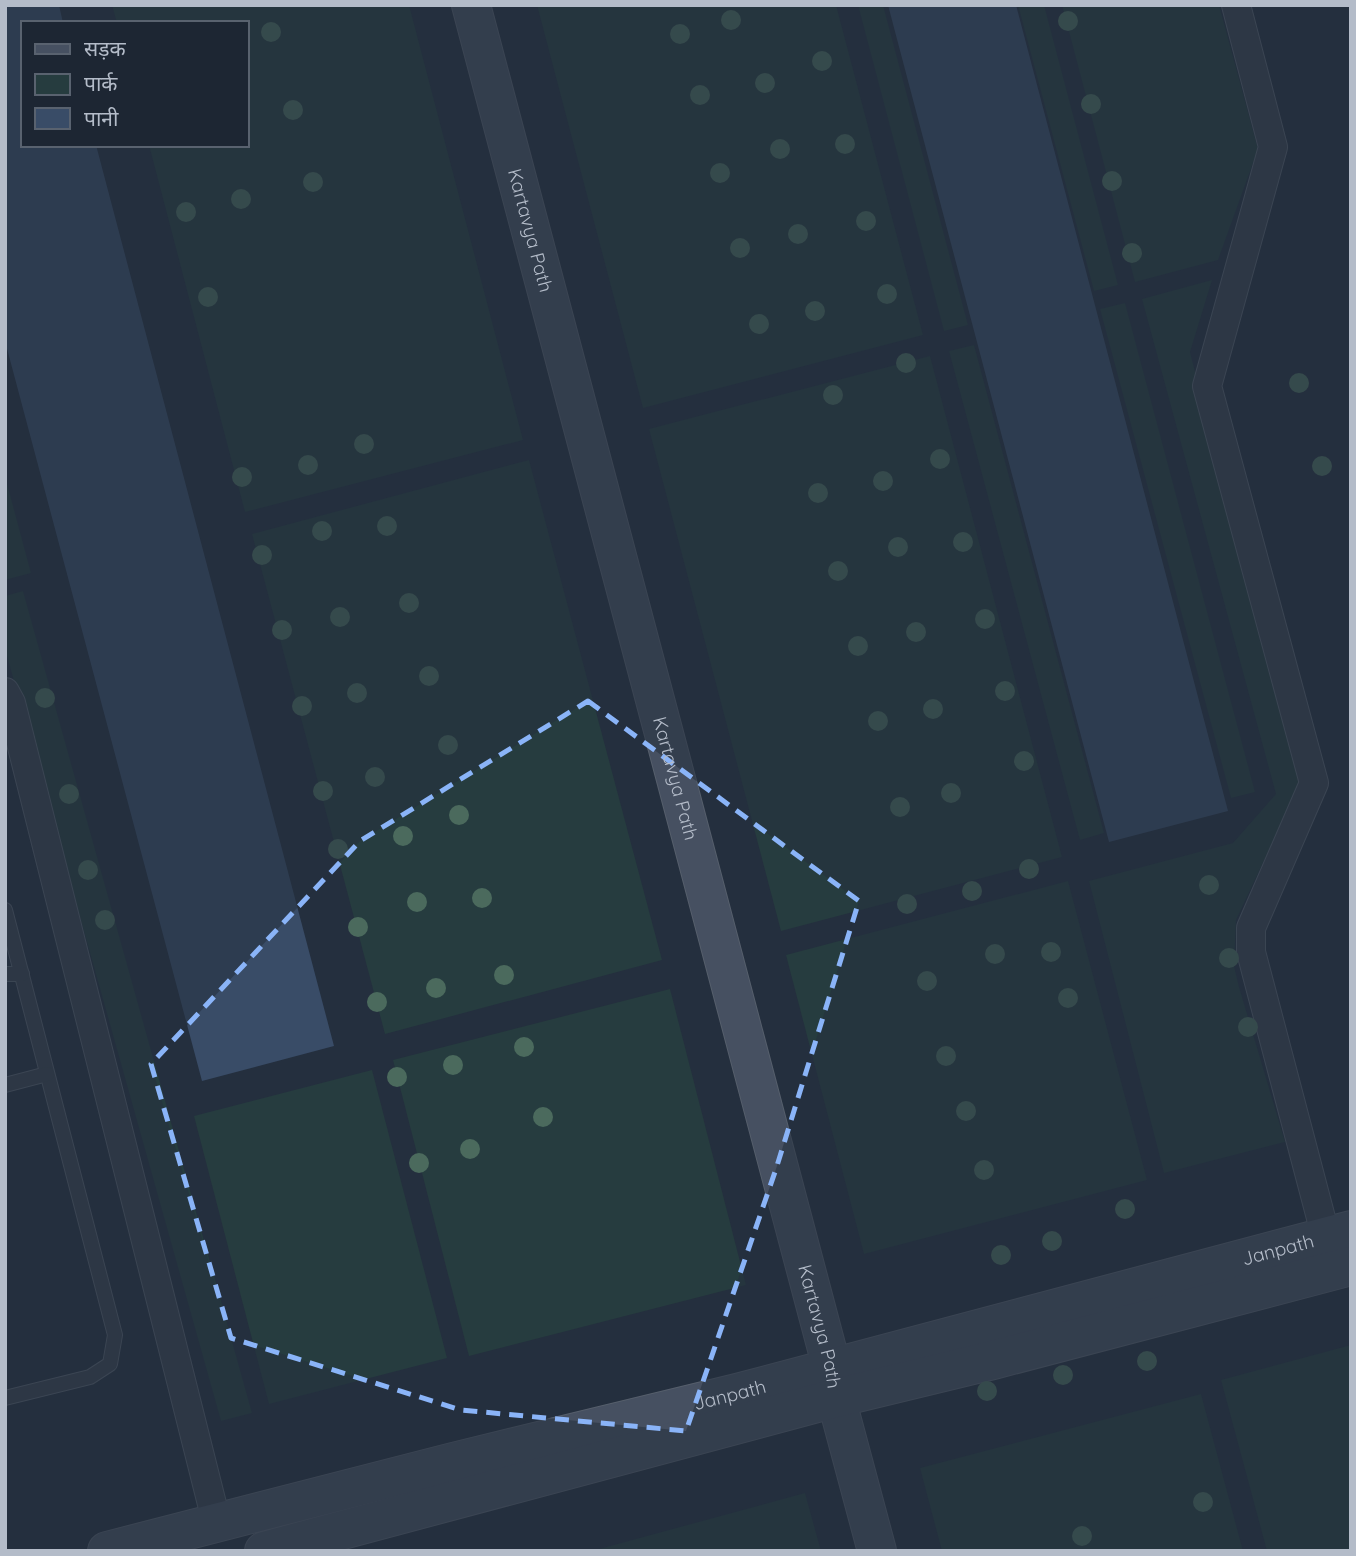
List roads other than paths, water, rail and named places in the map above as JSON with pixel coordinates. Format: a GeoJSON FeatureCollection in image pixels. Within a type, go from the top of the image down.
{"type":"FeatureCollection","features":[{"type":"Feature","properties":{"kind":"main road","name":"Kartavya Path"},"geometry":{"type":"LineString","coordinates":[[471,5],[877,1551]]}},
{"type":"Feature","properties":{"kind":"main road","name":"Janpath"},"geometry":{"type":"LineString","coordinates":[[264,1551],[1338,1233]]}},
{"type":"Feature","properties":{"kind":"main road","name":"Janpath"},"geometry":{"type":"LineString","coordinates":[[107,1551],[453,1462],[737,1393],[834,1383],[993,1360],[1351,1266]]}},
{"type":"Feature","properties":{"kind":"street"},"geometry":{"type":"LineString","coordinates":[[1236,5],[1273,147],[1207,386],[1314,783],[1251,928],[1251,952],[1338,1233]]}},
{"type":"Feature","properties":{"kind":"street"},"geometry":{"type":"LineString","coordinates":[[5,692],[15,716],[217,1524]]}},
{"type":"Feature","properties":{"kind":"lane"},"geometry":{"type":"LineString","coordinates":[[5,910],[115,1335],[110,1364],[90,1377],[5,1398]]}},
{"type":"Feature","properties":{"kind":"lane"},"geometry":{"type":"LineString","coordinates":[[5,974],[22,974]]}},
{"type":"Feature","properties":{"kind":"lane"},"geometry":{"type":"LineString","coordinates":[[5,1085],[47,1074]]}},
{"type":"Feature","properties":{"kind":"water"},"geometry":{"type":"Polygon","coordinates":[[[5,5],[59,5],[63,21],[21,21],[21,147],[97,147],[334,1046],[202,1081],[5,341],[5,5]]]}},
{"type":"Feature","properties":{"kind":"water"},"geometry":{"type":"Polygon","coordinates":[[[888,5],[1016,5],[1228,811],[1109,842],[888,5]]]}}]}
